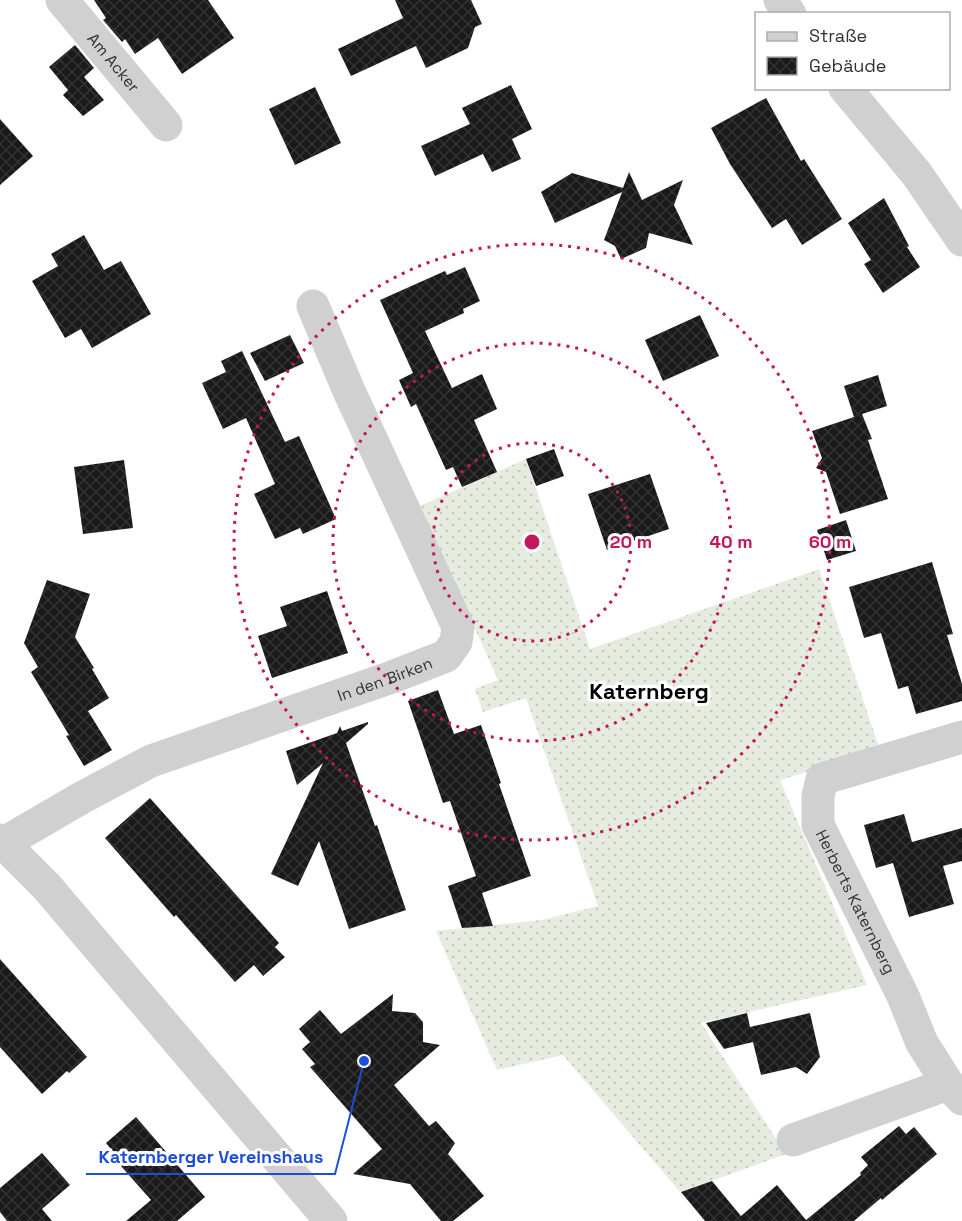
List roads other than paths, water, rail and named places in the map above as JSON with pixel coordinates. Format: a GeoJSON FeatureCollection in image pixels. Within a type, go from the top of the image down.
{"type":"FeatureCollection","features":[{"type":"Feature","properties":{"kind":"street","name":"Am Acker"},"geometry":{"type":"LineString","coordinates":[[62,0],[166,125]]}},
{"type":"Feature","properties":{"kind":"street"},"geometry":{"type":"LineString","coordinates":[[847,90],[916,173],[962,240]]}},
{"type":"Feature","properties":{"kind":"street","name":"In den Birken"},"geometry":{"type":"LineString","coordinates":[[313,306],[349,391],[458,627],[456,642],[446,656],[151,761],[2,842],[47,887],[317,1217]]}},
{"type":"Feature","properties":{"kind":"street","name":"Herberts Katernberg"},"geometry":{"type":"LineString","coordinates":[[793,1140],[955,1092],[922,1043],[903,996],[818,825],[818,796],[822,779],[962,737]]}},
{"type":"Feature","properties":{"kind":"place","name":"Katernberger Vereinshaus"},"geometry":{"type":"Point","coordinates":[364,1061]}},
{"type":"Feature","properties":{"kind":"district","name":"Katernberg"},"geometry":{"type":"Point","coordinates":[649,691]}}]}
